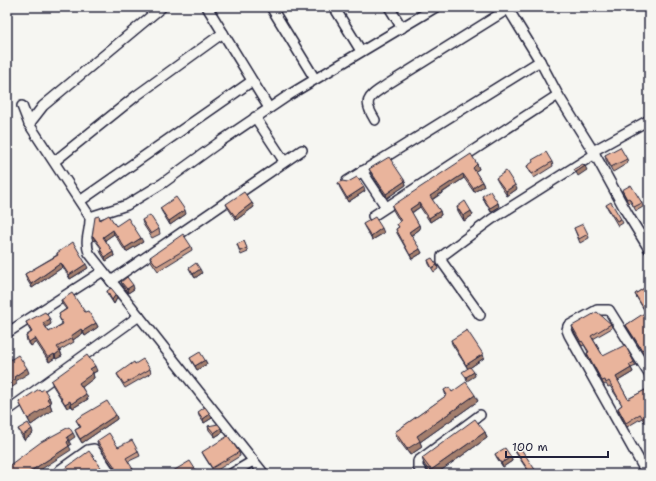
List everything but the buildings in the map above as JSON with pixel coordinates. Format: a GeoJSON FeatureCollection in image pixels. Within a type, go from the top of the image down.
{"type":"FeatureCollection","features":[{"type":"Feature","properties":{"kind":"street"},"geometry":{"type":"LineString","coordinates":[[29,124],[43,106],[162,7]]}},
{"type":"Feature","properties":{"kind":"street"},"geometry":{"type":"LineString","coordinates":[[207,7],[268,108]]}},
{"type":"Feature","properties":{"kind":"street"},"geometry":{"type":"LineString","coordinates":[[271,7],[315,78]]}},
{"type":"Feature","properties":{"kind":"street"},"geometry":{"type":"LineString","coordinates":[[334,7],[361,51]]}},
{"type":"Feature","properties":{"kind":"street"},"geometry":{"type":"LineString","coordinates":[[389,7],[402,28]]}},
{"type":"Feature","properties":{"kind":"street"},"geometry":{"type":"LineString","coordinates":[[90,217],[116,210],[139,198],[189,165],[268,108],[315,78],[436,7]]}},
{"type":"Feature","properties":{"kind":"street"},"geometry":{"type":"LineString","coordinates":[[375,120],[367,107],[367,102],[372,96],[388,84],[508,8],[649,249]]}},
{"type":"Feature","properties":{"kind":"street"},"geometry":{"type":"LineString","coordinates":[[55,161],[136,96],[223,33]]}},
{"type":"Feature","properties":{"kind":"street"},"geometry":{"type":"LineString","coordinates":[[347,181],[540,61]]}},
{"type":"Feature","properties":{"kind":"street"},"geometry":{"type":"LineString","coordinates":[[80,201],[252,81]]}},
{"type":"Feature","properties":{"kind":"street"},"geometry":{"type":"LineString","coordinates":[[373,216],[558,95]]}},
{"type":"Feature","properties":{"kind":"street"},"geometry":{"type":"LineString","coordinates":[[22,106],[29,124],[55,161],[90,217],[86,244],[89,253],[264,474]]}},
{"type":"Feature","properties":{"kind":"street"},"geometry":{"type":"LineString","coordinates":[[255,117],[284,161]]}},
{"type":"Feature","properties":{"kind":"street"},"geometry":{"type":"LineString","coordinates":[[480,315],[442,262],[442,256],[492,219],[594,153],[649,120]]}},
{"type":"Feature","properties":{"kind":"street"},"geometry":{"type":"LineString","coordinates":[[111,281],[302,150]]}},
{"type":"Feature","properties":{"kind":"street"},"geometry":{"type":"LineString","coordinates":[[362,171],[386,207]]}},
{"type":"Feature","properties":{"kind":"street"},"geometry":{"type":"LineString","coordinates":[[7,333],[103,270]]}},
{"type":"Feature","properties":{"kind":"street"},"geometry":{"type":"LineString","coordinates":[[647,474],[569,335],[567,330],[568,326],[597,310],[609,310],[649,374]]}},
{"type":"Feature","properties":{"kind":"street"},"geometry":{"type":"LineString","coordinates":[[7,411],[139,316]]}},
{"type":"Feature","properties":{"kind":"street"},"geometry":{"type":"LineString","coordinates":[[423,474],[418,467],[418,461],[480,415]]}},
{"type":"Feature","properties":{"kind":"street"},"geometry":{"type":"LineString","coordinates":[[55,473],[88,450],[94,449],[111,474]]}},
{"type":"Feature","properties":{"kind":"street"},"geometry":{"type":"LineString","coordinates":[[231,474],[253,461]]}}]}
